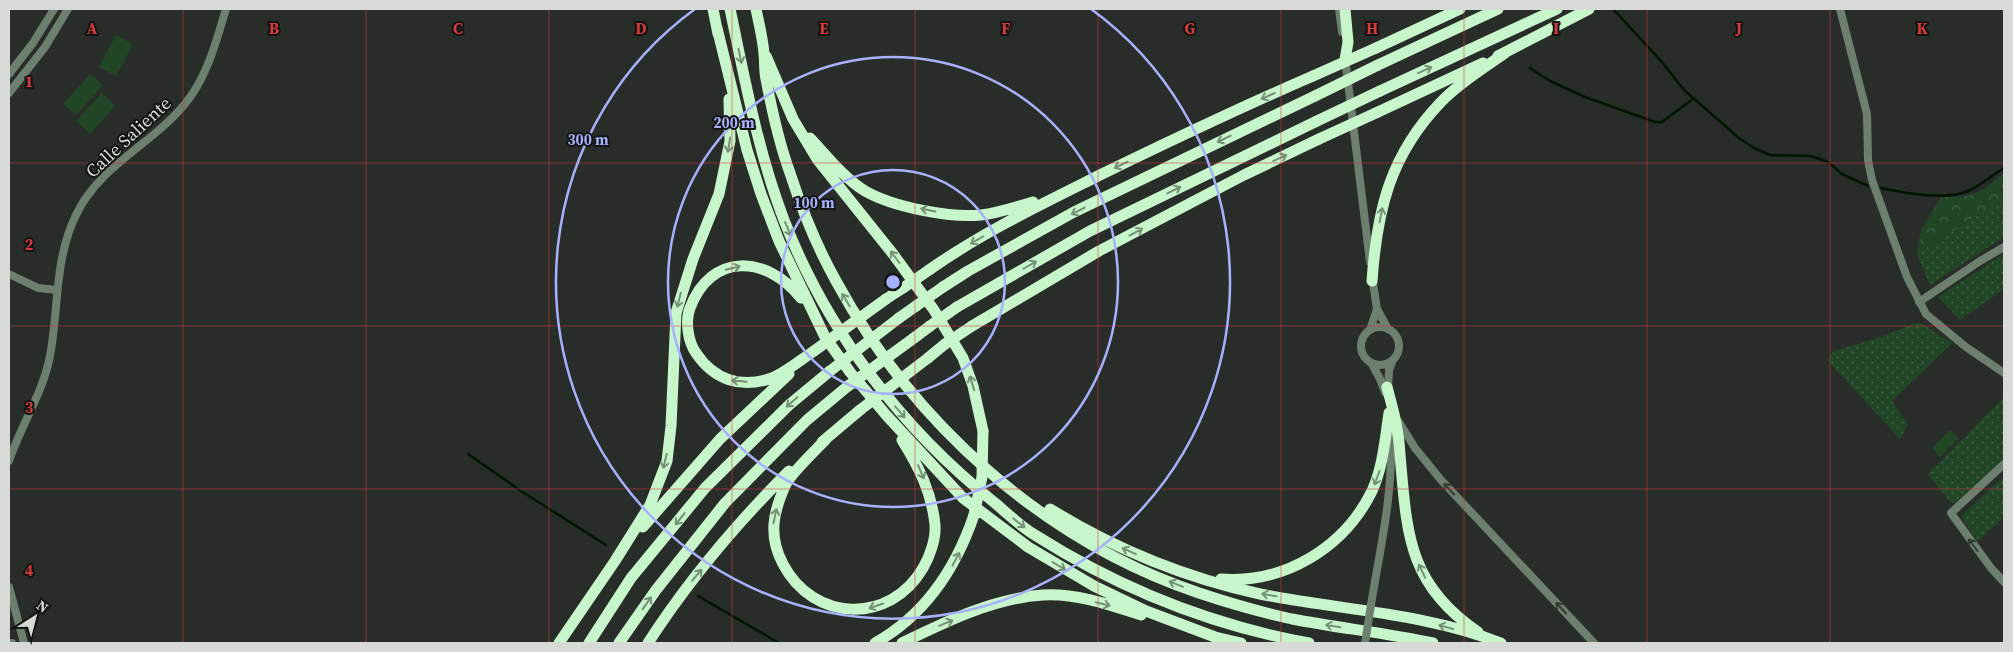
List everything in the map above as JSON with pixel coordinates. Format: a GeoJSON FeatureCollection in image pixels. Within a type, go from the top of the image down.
{"type":"FeatureCollection","features":[{"type":"Feature","properties":{"kind":"highway"},"geometry":{"type":"LineString","coordinates":[[713,9],[747,150],[761,194],[779,241],[812,312],[825,337],[850,372],[887,416],[964,498],[1028,547],[1094,586],[1146,611],[1215,637]]}},
{"type":"Feature","properties":{"kind":"highway"},"geometry":{"type":"LineString","coordinates":[[730,9],[750,106],[770,182],[798,252],[821,298],[849,344],[887,396],[917,431],[970,483],[1032,534],[1092,568],[1126,586],[1188,612],[1250,631],[1309,643]]}},
{"type":"Feature","properties":{"kind":"highway"},"geometry":{"type":"LineString","coordinates":[[756,9],[764,52],[765,76],[789,171],[809,225],[834,278],[894,370],[915,397],[963,448],[1004,484],[1048,517],[1107,552],[1165,580],[1204,595],[1267,613],[1433,643]]}},
{"type":"Feature","properties":{"kind":"highway"},"geometry":{"type":"LineString","coordinates":[[1345,9],[1348,42],[1345,60]]}},
{"type":"Feature","properties":{"kind":"highway"},"geometry":{"type":"LineString","coordinates":[[1419,28],[1438,9]]}},
{"type":"Feature","properties":{"kind":"highway"},"geometry":{"type":"LineString","coordinates":[[812,312],[790,284],[769,271],[752,266],[734,266],[717,273],[700,288],[689,310],[688,328],[692,348],[703,364],[723,378],[742,383],[772,378],[814,351],[952,254],[1018,215],[1214,120],[1460,9]]}},
{"type":"Feature","properties":{"kind":"highway"},"geometry":{"type":"LineString","coordinates":[[589,643],[631,578],[705,488],[789,405],[899,318],[943,287],[1074,212],[1498,9]]}},
{"type":"Feature","properties":{"kind":"highway"},"geometry":{"type":"LineString","coordinates":[[619,643],[656,590],[725,503],[808,420],[848,386],[957,307],[1090,231],[1380,91],[1557,9]]}},
{"type":"Feature","properties":{"kind":"highway"},"geometry":{"type":"LineString","coordinates":[[648,643],[673,604],[743,520],[803,457],[945,344],[1099,251],[1244,175],[1505,53],[1589,9]]}},
{"type":"Feature","properties":{"kind":"highway"},"geometry":{"type":"LineString","coordinates":[[559,643],[615,561],[650,505],[666,461],[670,426],[676,313],[689,268],[719,194],[730,142],[730,108],[717,28]]}},
{"type":"Feature","properties":{"kind":"highway"},"geometry":{"type":"LineString","coordinates":[[764,52],[793,118],[817,159],[934,310],[963,358],[974,386],[983,431],[982,477],[974,515],[965,542],[952,567],[935,592],[912,617],[890,635],[875,643]]}},
{"type":"Feature","properties":{"kind":"highway"},"geometry":{"type":"LineString","coordinates":[[1372,281],[1375,243],[1384,197],[1402,154],[1417,130],[1442,101],[1505,53]]}},
{"type":"Feature","properties":{"kind":"highway"},"geometry":{"type":"LineString","coordinates":[[793,118],[836,166],[866,191],[899,204],[942,214],[981,215],[1061,195]]}},
{"type":"Feature","properties":{"kind":"highway"},"geometry":{"type":"LineString","coordinates":[[615,561],[720,439],[814,351]]}},
{"type":"Feature","properties":{"kind":"highway"},"geometry":{"type":"LineString","coordinates":[[1387,387],[1390,411],[1400,454],[1407,525],[1421,571],[1432,589],[1449,610],[1465,623],[1497,642]]}},
{"type":"Feature","properties":{"kind":"highway"},"geometry":{"type":"LineString","coordinates":[[1191,575],[1232,580],[1268,576],[1302,563],[1325,548],[1344,532],[1372,491],[1383,457],[1390,411]]}},
{"type":"Feature","properties":{"kind":"highway"},"geometry":{"type":"LineString","coordinates":[[826,439],[786,482],[773,519],[776,550],[790,579],[817,601],[846,610],[871,608],[896,598],[915,582],[930,556],[935,526],[929,493],[918,466],[887,416]]}},
{"type":"Feature","properties":{"kind":"highway"},"geometry":{"type":"LineString","coordinates":[[963,448],[1023,491],[1080,527],[1134,553],[1191,575],[1260,594],[1434,623],[1497,642]]}},
{"type":"Feature","properties":{"kind":"highway"},"geometry":{"type":"LineString","coordinates":[[902,643],[979,610],[1010,601],[1043,595],[1074,596],[1188,630],[1241,643]]}},
{"type":"Feature","properties":{"kind":"street"},"geometry":{"type":"LineString","coordinates":[[9,74],[42,31],[54,9]]}},
{"type":"Feature","properties":{"kind":"street"},"geometry":{"type":"LineString","coordinates":[[9,92],[45,47],[68,9]]}},
{"type":"Feature","properties":{"kind":"street","name":"Calle Saliente"},"geometry":{"type":"LineString","coordinates":[[9,461],[45,376],[50,355],[63,250],[76,215],[85,199],[113,167],[169,121],[185,104],[206,68],[226,9]]}},
{"type":"Feature","properties":{"kind":"street"},"geometry":{"type":"LineString","coordinates":[[1339,9],[1376,309],[1388,330],[1397,339],[1399,345],[1396,357],[1392,362],[1387,387]]}},
{"type":"Feature","properties":{"kind":"street"},"geometry":{"type":"LineString","coordinates":[[1840,9],[1867,114],[1868,160],[1872,180],[1900,261],[1923,310],[1962,344],[2004,373]]}},
{"type":"Feature","properties":{"kind":"street"},"geometry":{"type":"LineString","coordinates":[[1919,302],[2004,247]]}},
{"type":"Feature","properties":{"kind":"street"},"geometry":{"type":"LineString","coordinates":[[9,274],[38,288],[57,290]]}},
{"type":"Feature","properties":{"kind":"street"},"geometry":{"type":"LineString","coordinates":[[1370,330],[1376,309]]}},
{"type":"Feature","properties":{"kind":"street"},"geometry":{"type":"LineString","coordinates":[[1365,643],[1390,476],[1391,443],[1390,411],[1380,378],[1372,364],[1364,357],[1360,345],[1365,334],[1370,330],[1382,328],[1388,330]]}},
{"type":"Feature","properties":{"kind":"street"},"geometry":{"type":"LineString","coordinates":[[1372,364],[1379,366],[1392,362]]}},
{"type":"Feature","properties":{"kind":"street"},"geometry":{"type":"LineString","coordinates":[[1390,411],[1432,470],[1594,643]]}},
{"type":"Feature","properties":{"kind":"street"},"geometry":{"type":"LineString","coordinates":[[2004,464],[1951,513],[1991,568],[2004,582]]}},
{"type":"Feature","properties":{"kind":"street"},"geometry":{"type":"LineString","coordinates":[[9,587],[17,643]]}},
{"type":"Feature","properties":{"kind":"green space"},"geometry":{"type":"Polygon","coordinates":[[[116,35],[133,44],[116,76],[99,67],[116,35]]]}},
{"type":"Feature","properties":{"kind":"green space"},"geometry":{"type":"Polygon","coordinates":[[[90,74],[103,85],[76,115],[63,104],[90,74]]]}},
{"type":"Feature","properties":{"kind":"green space"},"geometry":{"type":"Polygon","coordinates":[[[102,93],[115,106],[90,134],[76,121],[102,93]]]}},
{"type":"Feature","properties":{"kind":"green space"},"geometry":{"type":"Polygon","coordinates":[[[2004,174],[2004,202],[1978,215],[1917,254],[1921,230],[1941,197],[1960,197],[1977,193],[2004,174]]]}},
{"type":"Feature","properties":{"kind":"green space"},"geometry":{"type":"Polygon","coordinates":[[[2004,202],[2004,237],[1930,285],[1917,254],[1978,215],[2004,202]]]}},
{"type":"Feature","properties":{"kind":"green space"},"geometry":{"type":"Polygon","coordinates":[[[2004,254],[2004,289],[1960,320],[1938,297],[2004,254]]]}},
{"type":"Feature","properties":{"kind":"green space"},"geometry":{"type":"Polygon","coordinates":[[[1919,322],[1952,343],[1892,401],[1908,424],[1900,439],[1828,361],[1834,351],[1881,337],[1919,322]]]}},
{"type":"Feature","properties":{"kind":"green space"},"geometry":{"type":"Polygon","coordinates":[[[2004,397],[2004,458],[1955,503],[1950,502],[1928,474],[2004,397]]]}},
{"type":"Feature","properties":{"kind":"green space"},"geometry":{"type":"Polygon","coordinates":[[[1950,430],[1959,438],[1940,457],[1932,448],[1950,430]]]}},
{"type":"Feature","properties":{"kind":"green space"},"geometry":{"type":"Polygon","coordinates":[[[2004,476],[2004,517],[1978,541],[1962,519],[1963,514],[2004,476]]]}},
{"type":"Feature","properties":{"kind":"waterway"},"geometry":{"type":"LineString","coordinates":[[1613,9],[1662,62],[1684,90],[1739,138],[1754,148],[1770,155],[1811,156],[1828,162],[1842,174],[1868,186]]}},
{"type":"Feature","properties":{"kind":"waterway"},"geometry":{"type":"LineString","coordinates":[[1530,68],[1550,81],[1585,97],[1655,122],[1662,122],[1694,98]]}},
{"type":"Feature","properties":{"kind":"waterway"},"geometry":{"type":"LineString","coordinates":[[1881,188],[1936,196],[1959,194],[1977,186],[2004,168]]}},
{"type":"Feature","properties":{"kind":"waterway"},"geometry":{"type":"LineString","coordinates":[[468,454],[521,491],[606,545]]}},
{"type":"Feature","properties":{"kind":"waterway"},"geometry":{"type":"LineString","coordinates":[[698,596],[779,643]]}}]}
